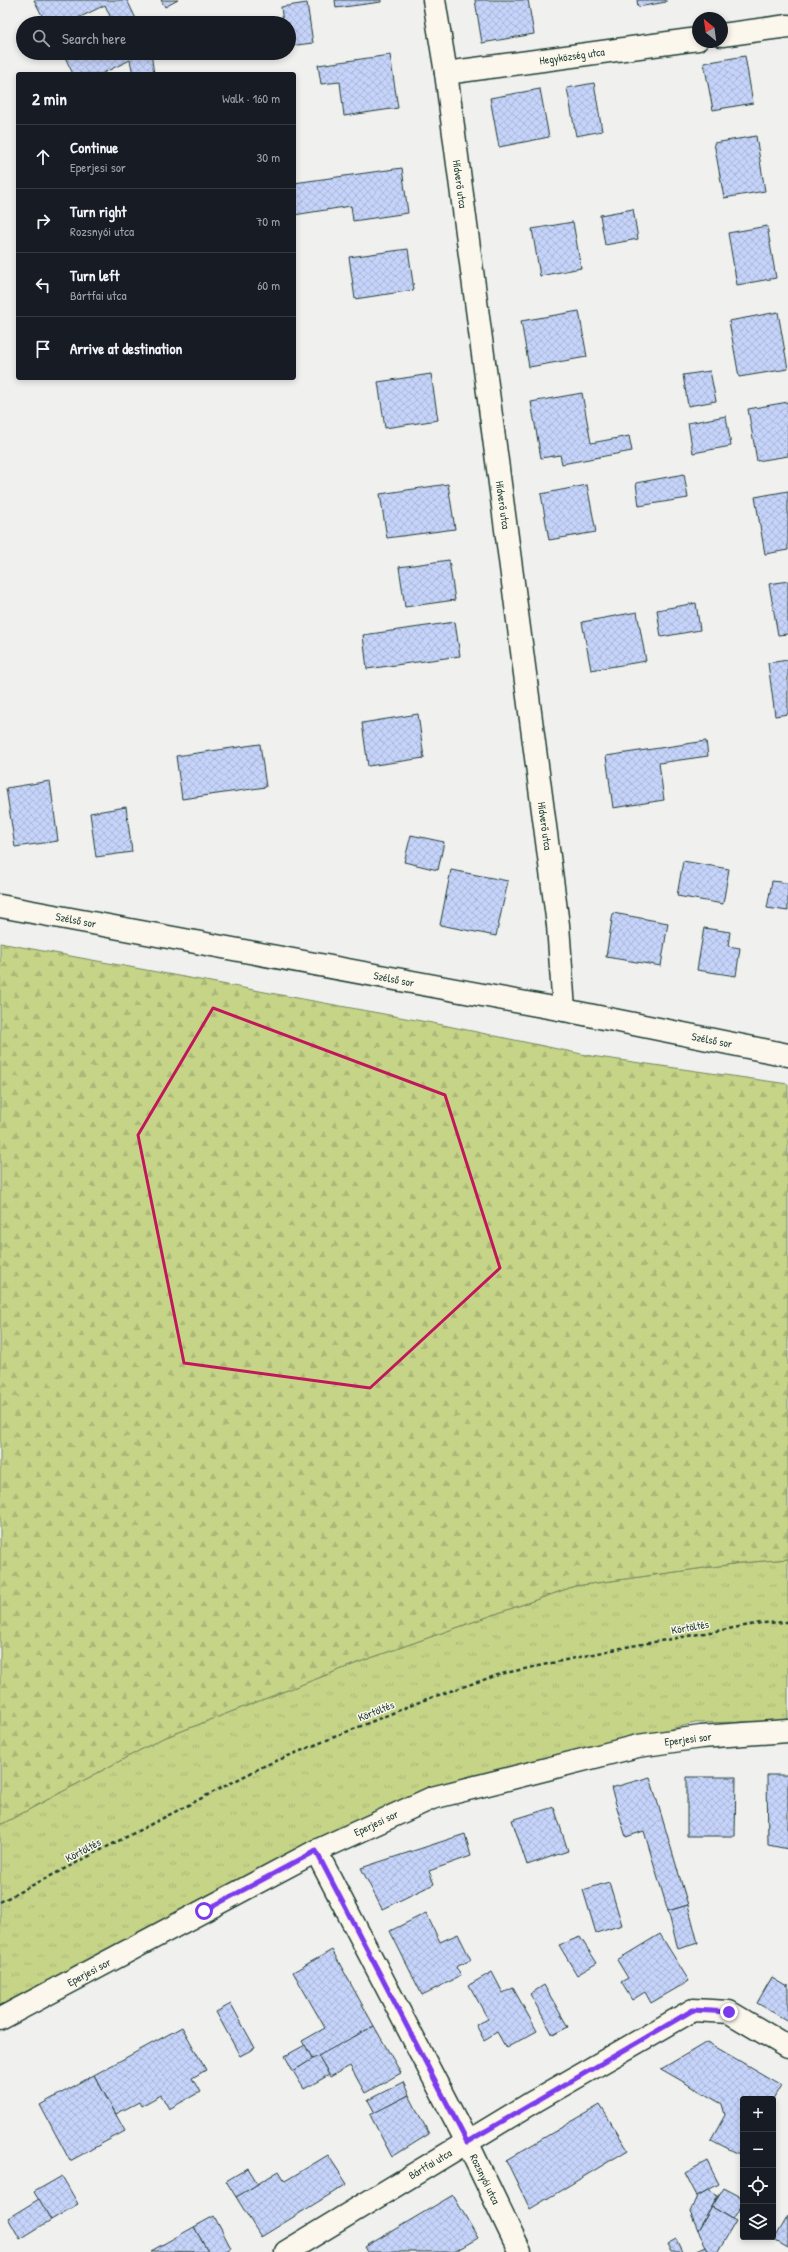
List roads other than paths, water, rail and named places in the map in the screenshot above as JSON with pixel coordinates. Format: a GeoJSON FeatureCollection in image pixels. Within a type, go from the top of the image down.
{"type":"FeatureCollection","features":[{"type":"Feature","properties":{"kind":"street","name":"Hídverő utca"},"geometry":{"type":"LineString","coordinates":[[434,0],[446,73],[558,925],[564,1010]]}},
{"type":"Feature","properties":{"kind":"street"},"geometry":{"type":"LineString","coordinates":[[728,34],[788,26]]}},
{"type":"Feature","properties":{"kind":"street","name":"Hegyközség utca"},"geometry":{"type":"LineString","coordinates":[[446,73],[692,40]]}},
{"type":"Feature","properties":{"kind":"street","name":"Szélső sor"},"geometry":{"type":"LineString","coordinates":[[0,906],[564,1010],[788,1055]]}},
{"type":"Feature","properties":{"kind":"street","name":"Eperjesi sor"},"geometry":{"type":"LineString","coordinates":[[0,2019],[316,1851],[439,1796],[638,1746],[701,1737],[788,1731]]}},
{"type":"Feature","properties":{"kind":"street","name":"Rozsnyói utca"},"geometry":{"type":"LineString","coordinates":[[316,1851],[467,2142],[520,2252]]}},
{"type":"Feature","properties":{"kind":"street","name":"Bártfai utca"},"geometry":{"type":"LineString","coordinates":[[286,2252],[467,2142],[693,2010],[729,2012],[788,2047]]}}]}
